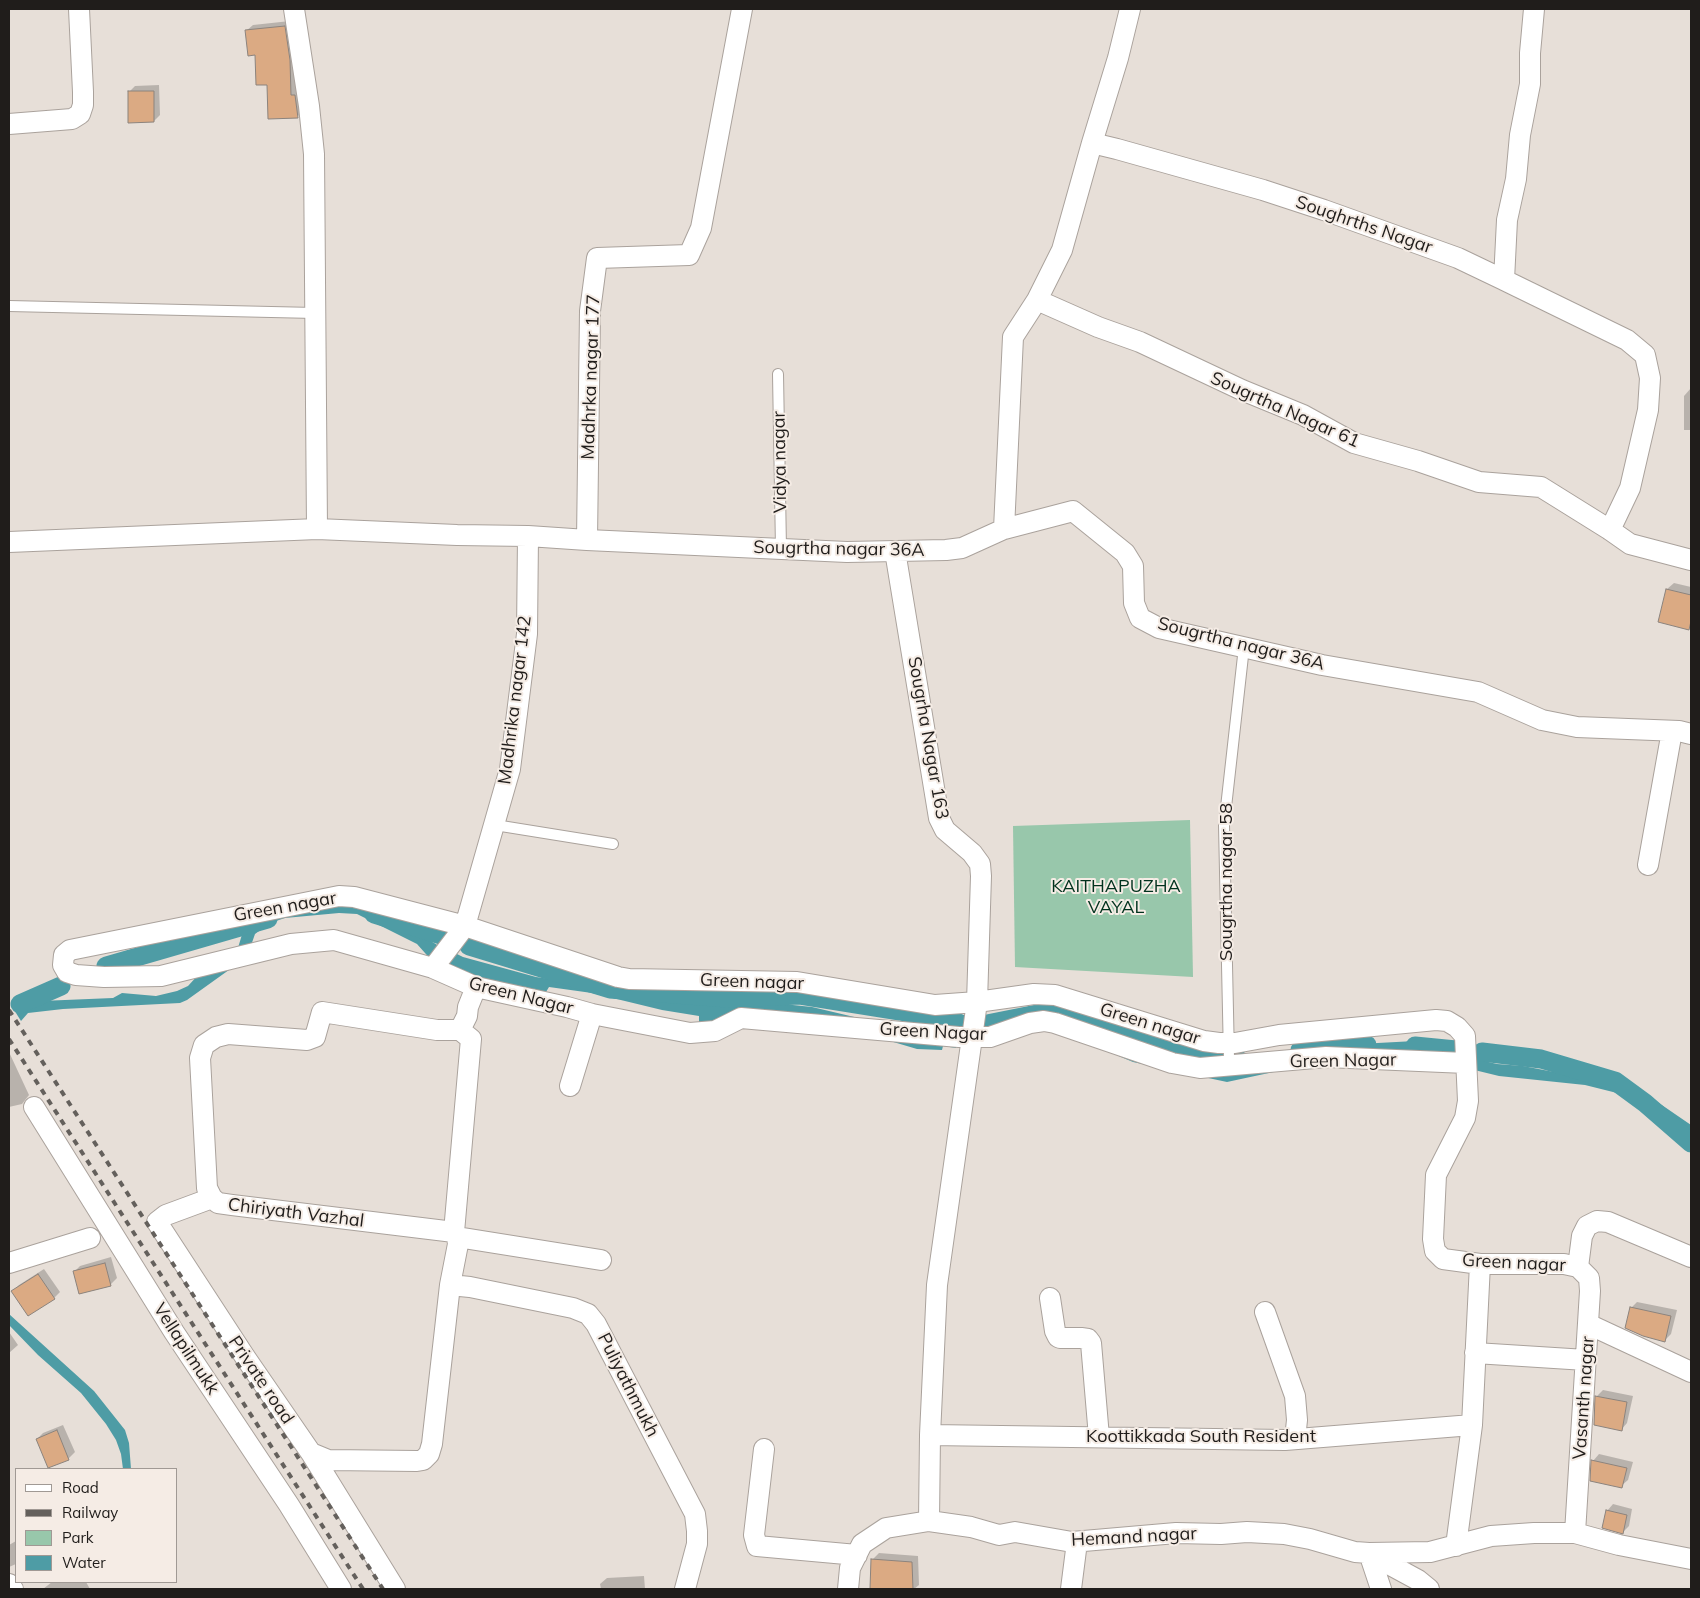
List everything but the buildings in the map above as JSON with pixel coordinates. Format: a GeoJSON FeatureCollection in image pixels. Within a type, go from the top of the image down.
{"type":"FeatureCollection","features":[{"type":"Feature","properties":{"kind":"street"},"geometry":{"type":"LineString","coordinates":[[9,124],[72,119],[80,114],[83,105],[79,9]]}},
{"type":"Feature","properties":{"kind":"street"},"geometry":{"type":"LineString","coordinates":[[294,9],[310,106],[314,154],[317,529]]}},
{"type":"Feature","properties":{"kind":"street","name":"Madhrka nagar 177"},"geometry":{"type":"LineString","coordinates":[[587,540],[590,311],[597,258],[689,255],[701,228],[742,9]]}},
{"type":"Feature","properties":{"kind":"street"},"geometry":{"type":"LineString","coordinates":[[1004,529],[1013,337],[1037,300],[1062,250],[1118,58],[1130,9]]}},
{"type":"Feature","properties":{"kind":"street"},"geometry":{"type":"LineString","coordinates":[[1504,280],[1507,220],[1516,179],[1520,135],[1530,84],[1530,53],[1534,9]]}},
{"type":"Feature","properties":{"kind":"street","name":"Soughrths Nagar"},"geometry":{"type":"LineString","coordinates":[[1092,143],[1263,190],[1458,258],[1627,340],[1645,355],[1650,378],[1648,410],[1630,488],[1610,530]]}},
{"type":"Feature","properties":{"kind":"street","name":"Sougrtha Nagar 61"},"geometry":{"type":"LineString","coordinates":[[1037,300],[1098,328],[1140,342],[1233,387],[1303,415],[1354,443],[1418,461],[1479,482],[1540,487],[1630,544],[1691,560]]}},
{"type":"Feature","properties":{"kind":"street","name":"Sougrtha nagar 36A"},"geometry":{"type":"LineString","coordinates":[[9,542],[317,529],[528,536],[846,552],[946,550],[962,548],[1004,529],[1073,511],[1126,553],[1133,566],[1134,603],[1140,618],[1159,628],[1322,665],[1478,692],[1542,720],[1577,727],[1682,732]]}},
{"type":"Feature","properties":{"kind":"street","name":"Madhrika nagar 142"},"geometry":{"type":"LineString","coordinates":[[433,968],[466,926],[510,769],[527,634],[528,536]]}},
{"type":"Feature","properties":{"kind":"street","name":"Sougrha Nagar 163"},"geometry":{"type":"LineString","coordinates":[[895,551],[939,818],[945,830],[972,853],[980,864],[977,1002],[937,1285],[938,1309],[930,1435],[929,1522]]}},
{"type":"Feature","properties":{"kind":"street"},"geometry":{"type":"LineString","coordinates":[[1648,865],[1682,732]]}},
{"type":"Feature","properties":{"kind":"street","name":"Green nagar"},"geometry":{"type":"LineString","coordinates":[[433,968],[334,940],[290,944],[161,976],[76,976],[68,972],[64,965],[64,955],[70,950],[339,896],[354,897],[466,926],[629,979],[797,982],[935,1005],[977,1002],[1034,994],[1055,994],[1229,1050],[1279,1035],[1436,1020],[1447,1021],[1458,1027],[1465,1036],[1468,1101],[1465,1118],[1436,1175],[1434,1239],[1436,1251],[1443,1259],[1480,1264],[1564,1264],[1578,1267]]}},
{"type":"Feature","properties":{"kind":"street","name":"Green Nagar"},"geometry":{"type":"LineString","coordinates":[[433,968],[476,988],[690,1034],[715,1031],[741,1018],[972,1038],[990,1037],[1030,1023],[1044,1021],[1055,1023],[1172,1063],[1200,1068],[1326,1057],[1466,1063]]}},
{"type":"Feature","properties":{"kind":"street"},"geometry":{"type":"LineString","coordinates":[[311,1453],[328,1460],[417,1461],[423,1460],[429,1454],[432,1444],[450,1285],[458,1244],[456,1235],[471,1039],[460,1030],[467,1016],[468,1007],[476,988]]}},
{"type":"Feature","properties":{"kind":"street","name":"Chiriyath Vazhal"},"geometry":{"type":"LineString","coordinates":[[456,1235],[218,1203],[212,1198],[207,1188],[200,1058],[204,1045],[216,1037],[228,1034],[307,1040],[314,1037],[322,1012],[437,1030],[460,1030]]}},
{"type":"Feature","properties":{"kind":"street"},"geometry":{"type":"LineString","coordinates":[[570,1086],[592,1014]]}},
{"type":"Feature","properties":{"kind":"street","name":"Vellapilmukk"},"geometry":{"type":"LineString","coordinates":[[34,1107],[174,1332],[289,1505],[341,1589]]}},
{"type":"Feature","properties":{"kind":"street","name":"Private road"},"geometry":{"type":"LineString","coordinates":[[212,1198],[166,1215],[157,1222],[245,1357],[311,1453],[396,1589]]}},
{"type":"Feature","properties":{"kind":"street"},"geometry":{"type":"LineString","coordinates":[[1578,1267],[1582,1236],[1587,1226],[1597,1221],[1608,1222],[1691,1257]]}},
{"type":"Feature","properties":{"kind":"street"},"geometry":{"type":"LineString","coordinates":[[456,1235],[601,1260]]}},
{"type":"Feature","properties":{"kind":"street"},"geometry":{"type":"LineString","coordinates":[[9,1263],[90,1238]]}},
{"type":"Feature","properties":{"kind":"street"},"geometry":{"type":"LineString","coordinates":[[1456,1546],[1472,1425],[1480,1264]]}},
{"type":"Feature","properties":{"kind":"street","name":"Vasanth nagar"},"geometry":{"type":"LineString","coordinates":[[1575,1533],[1590,1291],[1589,1278],[1578,1267]]}},
{"type":"Feature","properties":{"kind":"street","name":"Puliyathmukh"},"geometry":{"type":"LineString","coordinates":[[450,1285],[470,1287],[573,1308],[588,1314],[596,1324],[695,1514],[698,1531],[697,1544],[685,1589]]}},
{"type":"Feature","properties":{"kind":"street"},"geometry":{"type":"LineString","coordinates":[[1050,1298],[1055,1331],[1058,1336],[1060,1338],[1088,1339],[1091,1343],[1099,1437]]}},
{"type":"Feature","properties":{"kind":"street"},"geometry":{"type":"LineString","coordinates":[[1265,1312],[1295,1396],[1297,1420],[1295,1439]]}},
{"type":"Feature","properties":{"kind":"street"},"geometry":{"type":"LineString","coordinates":[[1588,1324],[1691,1372]]}},
{"type":"Feature","properties":{"kind":"street"},"geometry":{"type":"LineString","coordinates":[[1475,1353],[1586,1360]]}},
{"type":"Feature","properties":{"kind":"street","name":"Koottikkada South Resident"},"geometry":{"type":"LineString","coordinates":[[930,1435],[1295,1439],[1472,1425]]}},
{"type":"Feature","properties":{"kind":"street"},"geometry":{"type":"LineString","coordinates":[[764,1449],[754,1535],[757,1546],[857,1555]]}},
{"type":"Feature","properties":{"kind":"street","name":"Hemand nagar"},"geometry":{"type":"LineString","coordinates":[[848,1589],[850,1568],[862,1544],[886,1528],[929,1522],[971,1527],[999,1535],[1015,1532],[1077,1542],[1151,1534],[1246,1532],[1284,1534],[1310,1539],[1355,1552],[1369,1553]]}},
{"type":"Feature","properties":{"kind":"street"},"geometry":{"type":"LineString","coordinates":[[1369,1553],[1430,1552],[1491,1536],[1575,1533],[1619,1545],[1691,1559]]}},
{"type":"Feature","properties":{"kind":"street"},"geometry":{"type":"LineString","coordinates":[[1071,1589],[1077,1542]]}},
{"type":"Feature","properties":{"kind":"street"},"geometry":{"type":"LineString","coordinates":[[1369,1553],[1381,1589]]}},
{"type":"Feature","properties":{"kind":"street"},"geometry":{"type":"LineString","coordinates":[[1369,1553],[1411,1575],[1429,1589]]}},
{"type":"Feature","properties":{"kind":"street"},"geometry":{"type":"LineString","coordinates":[[9,1584],[13,1589]]}},
{"type":"Feature","properties":{"kind":"lane"},"geometry":{"type":"LineString","coordinates":[[9,306],[315,313]]}},
{"type":"Feature","properties":{"kind":"lane","name":"Vidya nagar"},"geometry":{"type":"LineString","coordinates":[[778,374],[781,549]]}},
{"type":"Feature","properties":{"kind":"lane","name":"Sougrtha nagar 58"},"geometry":{"type":"LineString","coordinates":[[1229,1050],[1224,825],[1244,647]]}},
{"type":"Feature","properties":{"kind":"lane"},"geometry":{"type":"LineString","coordinates":[[495,825],[613,844]]}},
{"type":"Feature","properties":{"kind":"green space","name":"KAITHAPUZHA VAYAL"},"geometry":{"type":"Polygon","coordinates":[[[1190,820],[1193,977],[1015,967],[1013,826],[1190,820]]]}},
{"type":"Feature","properties":{"kind":"water"},"geometry":{"type":"Polygon","coordinates":[[[371,905],[444,949],[433,962],[417,944],[357,914],[339,913],[285,918],[270,923],[255,934],[247,957],[180,1003],[63,1009],[28,1013],[21,1021],[11,1005],[41,1001],[113,998],[122,993],[156,996],[177,991],[188,986],[200,973],[237,951],[244,928],[257,918],[293,907],[371,905]]]}},
{"type":"Feature","properties":{"kind":"water"},"geometry":{"type":"Polygon","coordinates":[[[453,952],[463,957],[536,977],[614,986],[669,1000],[720,1006],[764,1002],[812,1007],[867,1020],[959,1037],[956,1048],[943,1046],[942,1050],[917,1049],[863,1033],[699,1025],[699,1016],[662,1010],[592,993],[549,987],[543,997],[440,966],[453,952]]]}},
{"type":"Feature","properties":{"kind":"water"},"geometry":{"type":"Polygon","coordinates":[[[1047,1012],[1205,1068],[1359,1044],[1415,1041],[1459,1055],[1497,1064],[1523,1066],[1637,1088],[1691,1125],[1691,1139],[1642,1105],[1617,1093],[1585,1085],[1499,1076],[1458,1066],[1320,1062],[1227,1082],[1133,1062],[1078,1039],[1050,1030],[967,1029],[1047,1012]]]}},
{"type":"Feature","properties":{"kind":"water"},"geometry":{"type":"Polygon","coordinates":[[[9,1314],[94,1391],[125,1430],[129,1443],[131,1468],[123,1468],[121,1454],[116,1440],[106,1424],[81,1393],[38,1355],[9,1325],[9,1314]]]}},
{"type":"Feature","properties":{"kind":"waterway"},"geometry":{"type":"LineString","coordinates":[[374,914],[447,937]]}},
{"type":"Feature","properties":{"kind":"waterway"},"geometry":{"type":"LineString","coordinates":[[106,966],[268,919]]}},
{"type":"Feature","properties":{"kind":"waterway"},"geometry":{"type":"LineString","coordinates":[[469,946],[610,989],[727,998],[800,995],[900,1011],[959,1023]]}},
{"type":"Feature","properties":{"kind":"waterway"},"geometry":{"type":"LineString","coordinates":[[20,1004],[61,986]]}},
{"type":"Feature","properties":{"kind":"waterway"},"geometry":{"type":"LineString","coordinates":[[987,1024],[1067,1008],[1178,1053],[1221,1058],[1236,1057]]}},
{"type":"Feature","properties":{"kind":"waterway"},"geometry":{"type":"LineString","coordinates":[[1300,1050],[1333,1046],[1367,1045]]}},
{"type":"Feature","properties":{"kind":"waterway"},"geometry":{"type":"LineString","coordinates":[[1415,1046],[1456,1050]]}},
{"type":"Feature","properties":{"kind":"waterway"},"geometry":{"type":"LineString","coordinates":[[1482,1052],[1541,1059],[1615,1081],[1645,1103],[1691,1143]]}},
{"type":"Feature","properties":{"kind":"railway"},"geometry":{"type":"LineString","coordinates":[[9,1010],[383,1589]]}},
{"type":"Feature","properties":{"kind":"railway"},"geometry":{"type":"LineString","coordinates":[[9,1039],[363,1589]]}}]}
